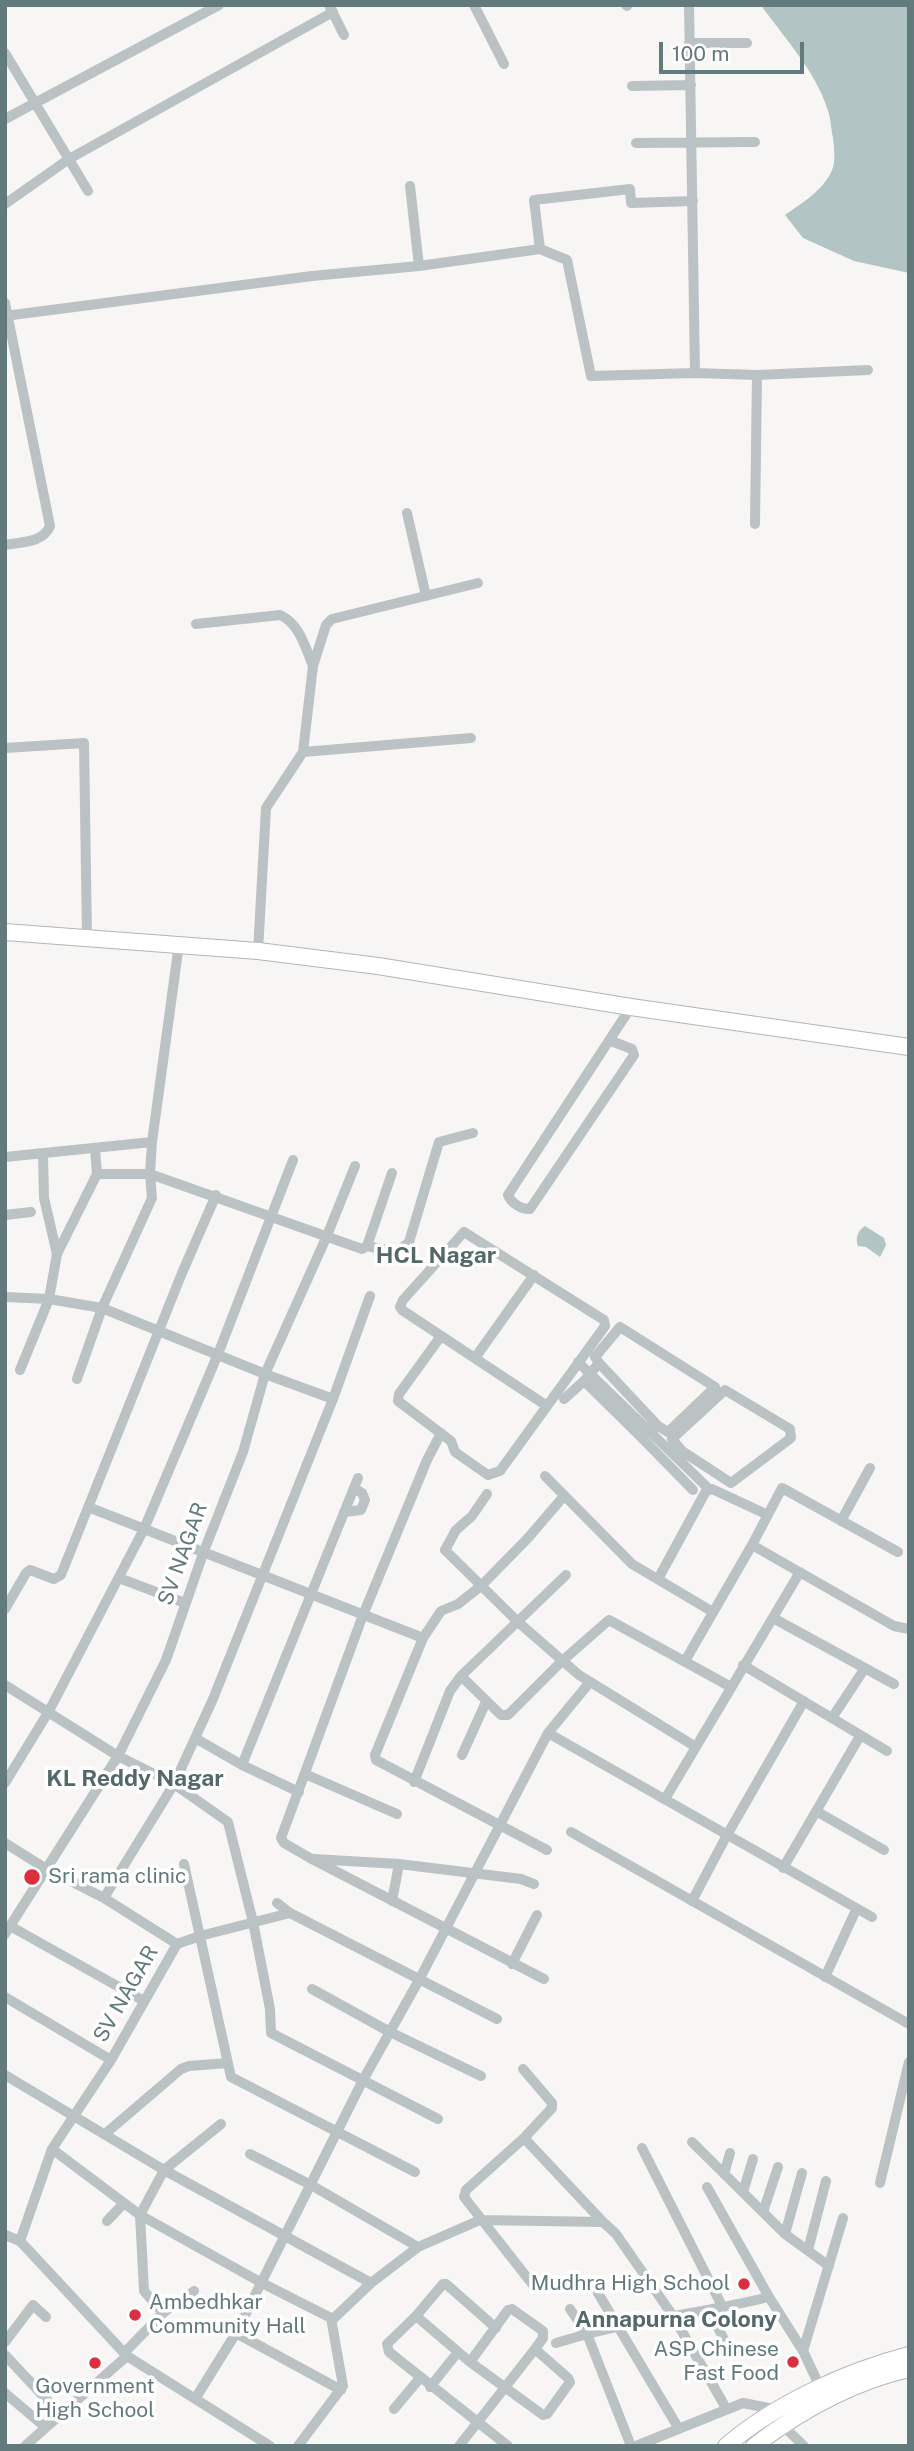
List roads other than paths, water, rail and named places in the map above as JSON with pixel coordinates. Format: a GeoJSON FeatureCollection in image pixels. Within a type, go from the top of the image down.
{"type":"FeatureCollection","features":[{"type":"Feature","properties":{"kind":"street"},"geometry":{"type":"LineString","coordinates":[[5,119],[219,5]]}},
{"type":"Feature","properties":{"kind":"street"},"geometry":{"type":"LineString","coordinates":[[474,5],[504,64]]}},
{"type":"Feature","properties":{"kind":"street"},"geometry":{"type":"LineString","coordinates":[[689,5],[695,373]]}},
{"type":"Feature","properties":{"kind":"street"},"geometry":{"type":"LineString","coordinates":[[5,204],[69,159],[331,9],[344,35]]}},
{"type":"Feature","properties":{"kind":"street"},"geometry":{"type":"LineString","coordinates":[[690,43],[747,43]]}},
{"type":"Feature","properties":{"kind":"street"},"geometry":{"type":"LineString","coordinates":[[5,53],[88,191]]}},
{"type":"Feature","properties":{"kind":"street"},"geometry":{"type":"LineString","coordinates":[[632,86],[691,85]]}},
{"type":"Feature","properties":{"kind":"street"},"geometry":{"type":"LineString","coordinates":[[636,143],[755,142]]}},
{"type":"Feature","properties":{"kind":"street"},"geometry":{"type":"LineString","coordinates":[[410,186],[419,266]]}},
{"type":"Feature","properties":{"kind":"street"},"geometry":{"type":"LineString","coordinates":[[540,249],[534,200],[630,189],[631,204],[693,201]]}},
{"type":"Feature","properties":{"kind":"street"},"geometry":{"type":"LineString","coordinates":[[7,316],[540,249],[567,260],[591,376],[695,373],[757,375],[868,370]]}},
{"type":"Feature","properties":{"kind":"street"},"geometry":{"type":"LineString","coordinates":[[5,303],[51,526],[48,532],[38,539],[5,545]]}},
{"type":"Feature","properties":{"kind":"street"},"geometry":{"type":"LineString","coordinates":[[755,524],[757,375]]}},
{"type":"Feature","properties":{"kind":"street"},"geometry":{"type":"LineString","coordinates":[[407,513],[426,596]]}},
{"type":"Feature","properties":{"kind":"street"},"geometry":{"type":"LineString","coordinates":[[258,951],[266,808],[303,752],[313,666],[326,625],[331,619],[478,583]]}},
{"type":"Feature","properties":{"kind":"street"},"geometry":{"type":"LineString","coordinates":[[196,624],[280,615],[290,619],[296,626],[313,666]]}},
{"type":"Feature","properties":{"kind":"street"},"geometry":{"type":"LineString","coordinates":[[303,752],[471,738]]}},
{"type":"Feature","properties":{"kind":"street"},"geometry":{"type":"LineString","coordinates":[[5,748],[84,743],[87,937]]}},
{"type":"Feature","properties":{"kind":"street"},"geometry":{"type":"LineString","coordinates":[[5,932],[258,951],[378,966],[631,1007],[909,1047]]}},
{"type":"Feature","properties":{"kind":"street"},"geometry":{"type":"LineString","coordinates":[[77,1379],[102,1308],[152,1198],[152,1142],[178,944]]}},
{"type":"Feature","properties":{"kind":"street"},"geometry":{"type":"LineString","coordinates":[[611,1041],[632,1049],[634,1055],[530,1209],[523,1209],[508,1195],[631,1007]]}},
{"type":"Feature","properties":{"kind":"street"},"geometry":{"type":"LineString","coordinates":[[367,1246],[397,1252],[409,1242],[439,1142],[473,1133]]}},
{"type":"Feature","properties":{"kind":"street"},"geometry":{"type":"LineString","coordinates":[[5,1157],[152,1142]]}},
{"type":"Feature","properties":{"kind":"street"},"geometry":{"type":"LineString","coordinates":[[20,1370],[49,1299],[57,1254],[97,1174],[95,1149]]}},
{"type":"Feature","properties":{"kind":"street"},"geometry":{"type":"LineString","coordinates":[[43,1153],[44,1198],[57,1254]]}},
{"type":"Feature","properties":{"kind":"street"},"geometry":{"type":"LineString","coordinates":[[5,1783],[49,1711],[144,1529],[218,1354],[293,1160]]}},
{"type":"Feature","properties":{"kind":"street","name":"SV NAGAR"},"geometry":{"type":"LineString","coordinates":[[8,1930],[118,1756],[166,1660],[204,1551],[243,1452],[265,1374],[355,1166]]}},
{"type":"Feature","properties":{"kind":"street"},"geometry":{"type":"LineString","coordinates":[[97,1174],[150,1174],[216,1195],[326,1238],[362,1249],[367,1246],[392,1173]]}},
{"type":"Feature","properties":{"kind":"street"},"geometry":{"type":"LineString","coordinates":[[5,1609],[30,1570],[54,1579],[61,1576],[182,1273],[216,1195]]}},
{"type":"Feature","properties":{"kind":"street"},"geometry":{"type":"LineString","coordinates":[[5,1214],[31,1212]]}},
{"type":"Feature","properties":{"kind":"street"},"geometry":{"type":"LineString","coordinates":[[441,1336],[398,1398],[402,1406],[451,1441],[455,1452],[488,1475],[495,1474],[547,1406],[605,1326],[604,1320],[464,1232],[403,1300],[400,1307],[547,1406]]}},
{"type":"Feature","properties":{"kind":"street"},"geometry":{"type":"LineString","coordinates":[[475,1358],[534,1275]]}},
{"type":"Feature","properties":{"kind":"street"},"geometry":{"type":"LineString","coordinates":[[104,1898],[174,1784],[195,1738],[333,1399],[370,1296]]}},
{"type":"Feature","properties":{"kind":"street"},"geometry":{"type":"LineString","coordinates":[[5,1297],[49,1299],[102,1308],[333,1399]]}},
{"type":"Feature","properties":{"kind":"street"},"geometry":{"type":"LineString","coordinates":[[564,1399],[591,1372],[595,1357],[621,1327],[715,1387],[668,1432],[649,1431]]}},
{"type":"Feature","properties":{"kind":"street"},"geometry":{"type":"LineString","coordinates":[[578,1362],[649,1431],[692,1490]]}},
{"type":"Feature","properties":{"kind":"street"},"geometry":{"type":"LineString","coordinates":[[649,1431],[679,1453],[731,1483],[791,1438],[790,1429],[726,1390],[672,1439],[679,1453],[709,1489],[768,1515]]}},
{"type":"Feature","properties":{"kind":"street"},"geometry":{"type":"LineString","coordinates":[[441,1433],[427,1460],[363,1615],[281,1838],[284,1843],[310,1858],[444,1930],[544,1979]]}},
{"type":"Feature","properties":{"kind":"street"},"geometry":{"type":"LineString","coordinates":[[841,1521],[870,1468]]}},
{"type":"Feature","properties":{"kind":"street"},"geometry":{"type":"LineString","coordinates":[[545,1476],[632,1564],[713,1612]]}},
{"type":"Feature","properties":{"kind":"street"},"geometry":{"type":"LineString","coordinates":[[242,1765],[356,1483]]}},
{"type":"Feature","properties":{"kind":"street"},"geometry":{"type":"LineString","coordinates":[[685,1661],[782,1488],[898,1552]]}},
{"type":"Feature","properties":{"kind":"street"},"geometry":{"type":"LineString","coordinates":[[658,1580],[704,1493],[709,1489]]}},
{"type":"Feature","properties":{"kind":"street"},"geometry":{"type":"LineString","coordinates":[[487,1494],[472,1516],[456,1530],[445,1550],[562,1661],[590,1682],[696,1747]]}},
{"type":"Feature","properties":{"kind":"street"},"geometry":{"type":"LineString","coordinates":[[547,1850],[414,1782],[376,1760],[374,1755],[423,1638],[441,1611],[457,1604],[481,1586],[564,1496]]}},
{"type":"Feature","properties":{"kind":"street"},"geometry":{"type":"LineString","coordinates":[[88,1507],[423,1638]]}},
{"type":"Feature","properties":{"kind":"street"},"geometry":{"type":"LineString","coordinates":[[752,1545],[894,1626],[909,1629]]}},
{"type":"Feature","properties":{"kind":"street"},"geometry":{"type":"LineString","coordinates":[[665,1799],[800,1572]]}},
{"type":"Feature","properties":{"kind":"street"},"geometry":{"type":"LineString","coordinates":[[414,1782],[450,1691],[461,1676],[566,1576]]}},
{"type":"Feature","properties":{"kind":"street"},"geometry":{"type":"LineString","coordinates":[[119,1578],[185,1603]]}},
{"type":"Feature","properties":{"kind":"street"},"geometry":{"type":"LineString","coordinates":[[772,1618],[894,1684]]}},
{"type":"Feature","properties":{"kind":"street"},"geometry":{"type":"LineString","coordinates":[[461,1676],[501,1715],[508,1715],[562,1661],[609,1620],[731,1687]]}},
{"type":"Feature","properties":{"kind":"street"},"geometry":{"type":"LineString","coordinates":[[743,1665],[887,1751]]}},
{"type":"Feature","properties":{"kind":"street"},"geometry":{"type":"LineString","coordinates":[[832,1718],[865,1668]]}},
{"type":"Feature","properties":{"kind":"street"},"geometry":{"type":"LineString","coordinates":[[195,2399],[236,2333],[262,2284],[363,2080],[419,1980],[548,1733],[590,1682]]}},
{"type":"Feature","properties":{"kind":"street"},"geometry":{"type":"LineString","coordinates":[[5,1685],[118,1756],[174,1784],[224,1818],[231,1826],[253,1922],[270,2009],[271,2033],[438,2119]]}},
{"type":"Feature","properties":{"kind":"street"},"geometry":{"type":"LineString","coordinates":[[692,1901],[803,1701]]}},
{"type":"Feature","properties":{"kind":"street"},"geometry":{"type":"LineString","coordinates":[[462,1755],[486,1702]]}},
{"type":"Feature","properties":{"kind":"street"},"geometry":{"type":"LineString","coordinates":[[548,1733],[872,1917]]}},
{"type":"Feature","properties":{"kind":"street"},"geometry":{"type":"LineString","coordinates":[[783,1868],[860,1736]]}},
{"type":"Feature","properties":{"kind":"street"},"geometry":{"type":"LineString","coordinates":[[195,1738],[242,1765],[299,1792]]}},
{"type":"Feature","properties":{"kind":"street"},"geometry":{"type":"LineString","coordinates":[[305,1774],[397,1814]]}},
{"type":"Feature","properties":{"kind":"street"},"geometry":{"type":"LineString","coordinates":[[817,1811],[884,1850]]}},
{"type":"Feature","properties":{"kind":"street"},"geometry":{"type":"LineString","coordinates":[[571,1832],[909,2024]]}},
{"type":"Feature","properties":{"kind":"street","name":"SV NAGAR"},"geometry":{"type":"LineString","coordinates":[[5,1843],[45,1868],[104,1898],[177,1944],[111,2060],[52,2149],[20,2241]]}},
{"type":"Feature","properties":{"kind":"street"},"geometry":{"type":"LineString","coordinates":[[310,1858],[399,1864],[521,1879],[534,1884]]}},
{"type":"Feature","properties":{"kind":"street"},"geometry":{"type":"LineString","coordinates":[[184,1864],[229,2073],[234,2079],[415,2172]]}},
{"type":"Feature","properties":{"kind":"street"},"geometry":{"type":"LineString","coordinates":[[392,1901],[399,1864]]}},
{"type":"Feature","properties":{"kind":"street"},"geometry":{"type":"LineString","coordinates":[[277,1903],[290,1913],[497,2019]]}},
{"type":"Feature","properties":{"kind":"street"},"geometry":{"type":"LineString","coordinates":[[825,1977],[856,1910]]}},
{"type":"Feature","properties":{"kind":"street"},"geometry":{"type":"LineString","coordinates":[[177,1944],[290,1913]]}},
{"type":"Feature","properties":{"kind":"street"},"geometry":{"type":"LineString","coordinates":[[512,1964],[537,1915]]}},
{"type":"Feature","properties":{"kind":"street"},"geometry":{"type":"LineString","coordinates":[[8,1930],[144,2001]]}},
{"type":"Feature","properties":{"kind":"street"},"geometry":{"type":"LineString","coordinates":[[312,1989],[390,2032],[481,2076]]}},
{"type":"Feature","properties":{"kind":"street"},"geometry":{"type":"LineString","coordinates":[[5,1997],[111,2060]]}},
{"type":"Feature","properties":{"kind":"street"},"geometry":{"type":"LineString","coordinates":[[880,2183],[909,2062]]}},
{"type":"Feature","properties":{"kind":"street"},"geometry":{"type":"LineString","coordinates":[[105,2134],[181,2069],[227,2063]]}},
{"type":"Feature","properties":{"kind":"street"},"geometry":{"type":"LineString","coordinates":[[523,2070],[552,2103],[548,2114],[466,2190],[464,2197],[533,2285]]}},
{"type":"Feature","properties":{"kind":"street"},"geometry":{"type":"LineString","coordinates":[[5,2075],[164,2170],[370,2283]]}},
{"type":"Feature","properties":{"kind":"street"},"geometry":{"type":"LineString","coordinates":[[163,2313],[144,2291],[140,2215],[164,2170],[221,2124]]}},
{"type":"Feature","properties":{"kind":"street"},"geometry":{"type":"LineString","coordinates":[[524,2138],[616,2234],[673,2316],[726,2408]]}},
{"type":"Feature","properties":{"kind":"street"},"geometry":{"type":"LineString","coordinates":[[692,2142],[785,2234],[829,2266]]}},
{"type":"Feature","properties":{"kind":"street"},"geometry":{"type":"LineString","coordinates":[[642,2148],[723,2308]]}},
{"type":"Feature","properties":{"kind":"street"},"geometry":{"type":"LineString","coordinates":[[52,2149],[140,2215],[262,2284],[329,2316],[332,2320],[343,2383],[341,2390],[298,2446]]}},
{"type":"Feature","properties":{"kind":"street"},"geometry":{"type":"LineString","coordinates":[[724,2174],[730,2152]]}},
{"type":"Feature","properties":{"kind":"street"},"geometry":{"type":"LineString","coordinates":[[250,2154],[311,2185],[418,2246]]}},
{"type":"Feature","properties":{"kind":"street"},"geometry":{"type":"LineString","coordinates":[[743,2192],[753,2159]]}},
{"type":"Feature","properties":{"kind":"street"},"geometry":{"type":"LineString","coordinates":[[762,2212],[778,2168]]}},
{"type":"Feature","properties":{"kind":"street"},"geometry":{"type":"LineString","coordinates":[[785,2234],[802,2173]]}},
{"type":"Feature","properties":{"kind":"street"},"geometry":{"type":"LineString","coordinates":[[808,2250],[826,2181]]}},
{"type":"Feature","properties":{"kind":"street"},"geometry":{"type":"LineString","coordinates":[[707,2187],[803,2351],[820,2388]]}},
{"type":"Feature","properties":{"kind":"street"},"geometry":{"type":"LineString","coordinates":[[107,2221],[124,2203]]}},
{"type":"Feature","properties":{"kind":"street"},"geometry":{"type":"LineString","coordinates":[[803,2351],[843,2218]]}},
{"type":"Feature","properties":{"kind":"street"},"geometry":{"type":"LineString","coordinates":[[332,2320],[370,2283],[418,2246],[480,2220],[603,2222]]}},
{"type":"Feature","properties":{"kind":"street"},"geometry":{"type":"LineString","coordinates":[[5,2235],[20,2241],[126,2354],[270,2446]]}},
{"type":"Feature","properties":{"kind":"street"},"geometry":{"type":"LineString","coordinates":[[496,2328],[443,2284],[386,2348],[430,2387],[508,2446]]}},
{"type":"Feature","properties":{"kind":"street"},"geometry":{"type":"LineString","coordinates":[[25,2446],[126,2354],[163,2313],[194,2291]]}},
{"type":"Feature","properties":{"kind":"street"},"geometry":{"type":"LineString","coordinates":[[598,2293],[680,2429]]}},
{"type":"Feature","properties":{"kind":"street"},"geometry":{"type":"LineString","coordinates":[[556,2343],[616,2326],[710,2311],[769,2297]]}},
{"type":"Feature","properties":{"kind":"street"},"geometry":{"type":"LineString","coordinates":[[7,2337],[33,2305],[46,2317]]}},
{"type":"Feature","properties":{"kind":"street"},"geometry":{"type":"LineString","coordinates":[[569,2309],[587,2334],[634,2446],[743,2403],[781,2418],[804,2446]]}},
{"type":"Feature","properties":{"kind":"street"},"geometry":{"type":"LineString","coordinates":[[459,2446],[545,2334],[518,2311],[508,2310],[470,2362]]}},
{"type":"Feature","properties":{"kind":"street"},"geometry":{"type":"LineString","coordinates":[[710,2311],[727,2346]]}},
{"type":"Feature","properties":{"kind":"street"},"geometry":{"type":"LineString","coordinates":[[416,2316],[504,2388],[540,2413],[547,2414],[570,2382],[535,2349]]}},
{"type":"Feature","properties":{"kind":"street"},"geometry":{"type":"LineString","coordinates":[[236,2333],[341,2390]]}},
{"type":"Feature","properties":{"kind":"street"},"geometry":{"type":"LineString","coordinates":[[430,2387],[458,2352]]}},
{"type":"Feature","properties":{"kind":"street"},"geometry":{"type":"LineString","coordinates":[[754,2446],[781,2418],[820,2388],[845,2376],[909,2355]]}},
{"type":"Feature","properties":{"kind":"street"},"geometry":{"type":"LineString","coordinates":[[5,2356],[61,2415]]}},
{"type":"Feature","properties":{"kind":"street"},"geometry":{"type":"LineString","coordinates":[[726,2446],[781,2418],[876,2379],[909,2369]]}},
{"type":"Feature","properties":{"kind":"street"},"geometry":{"type":"LineString","coordinates":[[394,2409],[420,2378]]}},
{"type":"Feature","properties":{"kind":"street"},"geometry":{"type":"LineString","coordinates":[[5,2393],[45,2427]]}},
{"type":"Feature","properties":{"kind":"place","name":"Sri rama clinic"},"geometry":{"type":"Point","coordinates":[32,1877]}},
{"type":"Feature","properties":{"kind":"place","name":"Mudhra High School"},"geometry":{"type":"Point","coordinates":[744,2284]}},
{"type":"Feature","properties":{"kind":"place","name":"Ambedhkar Community Hall"},"geometry":{"type":"Point","coordinates":[135,2315]}},
{"type":"Feature","properties":{"kind":"place","name":"ASP Chinese Fast Food"},"geometry":{"type":"Point","coordinates":[793,2362]}},
{"type":"Feature","properties":{"kind":"place","name":"Government High School"},"geometry":{"type":"Point","coordinates":[95,2363]}},
{"type":"Feature","properties":{"kind":"district","name":"HCL Nagar"},"geometry":{"type":"Point","coordinates":[436,1256]}},
{"type":"Feature","properties":{"kind":"district","name":"KL Reddy Nagar"},"geometry":{"type":"Point","coordinates":[135,1779]}},
{"type":"Feature","properties":{"kind":"district","name":"Annapurna Colony"},"geometry":{"type":"Point","coordinates":[676,2320]}}]}
